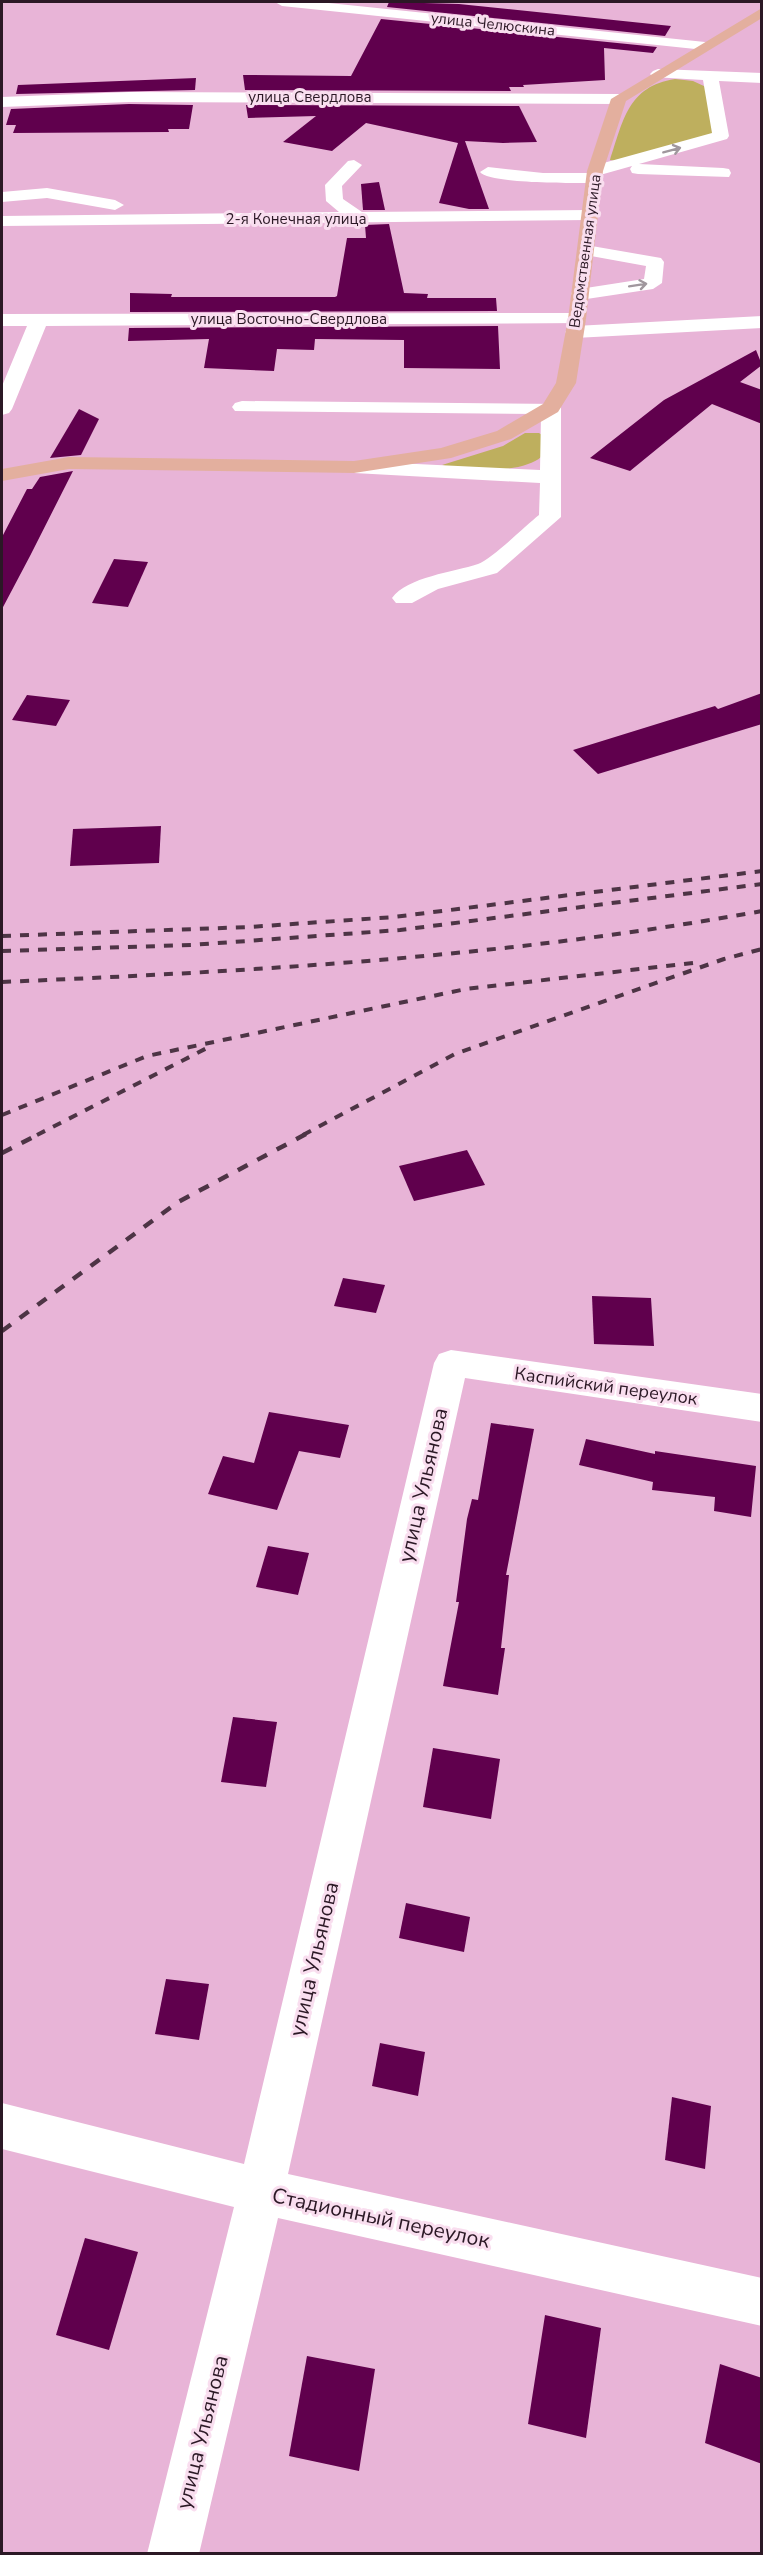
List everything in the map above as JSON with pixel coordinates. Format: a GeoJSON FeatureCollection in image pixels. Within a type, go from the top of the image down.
{"type":"FeatureCollection","features":[{"type":"Feature","properties":{"kind":"main road"},"geometry":{"type":"LineString","coordinates":[[619,99],[762,12]]}},
{"type":"Feature","properties":{"kind":"main road","name":"Ведомственная улица"},"geometry":{"type":"LineString","coordinates":[[2,473],[69,463],[354,467],[444,454],[504,435],[551,408],[566,383],[590,215],[619,99]]}},
{"type":"Feature","properties":{"kind":"street","name":"улица Челюскина"},"geometry":{"type":"LineString","coordinates":[[282,2],[705,46]]}},
{"type":"Feature","properties":{"kind":"street"},"geometry":{"type":"LineString","coordinates":[[658,74],[762,78]]}},
{"type":"Feature","properties":{"kind":"street"},"geometry":{"type":"LineString","coordinates":[[599,172],[721,136],[710,76]]}},
{"type":"Feature","properties":{"kind":"street","name":"улица Свердлова"},"geometry":{"type":"LineString","coordinates":[[2,102],[129,97],[619,99]]}},
{"type":"Feature","properties":{"kind":"street"},"geometry":{"type":"LineString","coordinates":[[354,165],[333,185],[335,201],[360,219]]}},
{"type":"Feature","properties":{"kind":"street"},"geometry":{"type":"LineString","coordinates":[[488,172],[543,178],[599,172],[723,173]]}},
{"type":"Feature","properties":{"kind":"street"},"geometry":{"type":"LineString","coordinates":[[2,197],[47,193],[188,219]]}},
{"type":"Feature","properties":{"kind":"street","name":"2-я Конечная улица"},"geometry":{"type":"LineString","coordinates":[[2,221],[590,215]]}},
{"type":"Feature","properties":{"kind":"street"},"geometry":{"type":"LineString","coordinates":[[580,294],[653,283],[655,262],[586,250]]}},
{"type":"Feature","properties":{"kind":"street","name":"улица Восточно-Свердлова"},"geometry":{"type":"LineString","coordinates":[[2,320],[576,325],[762,322]]}},
{"type":"Feature","properties":{"kind":"street"},"geometry":{"type":"LineString","coordinates":[[2,409],[39,320]]}},
{"type":"Feature","properties":{"kind":"street"},"geometry":{"type":"LineString","coordinates":[[242,407],[551,408],[550,517],[489,568],[430,584],[404,598]]}},
{"type":"Feature","properties":{"kind":"street"},"geometry":{"type":"LineString","coordinates":[[354,467],[551,477]]}},
{"type":"Feature","properties":{"kind":"street","name":"Каспийский переулок"},"geometry":{"type":"LineString","coordinates":[[451,1363],[762,1408]]}},
{"type":"Feature","properties":{"kind":"street","name":"улица Ульянова"},"geometry":{"type":"LineString","coordinates":[[173,2553],[261,2191],[451,1363]]}},
{"type":"Feature","properties":{"kind":"street","name":"Стадионный переулок"},"geometry":{"type":"LineString","coordinates":[[2,2126],[261,2191],[762,2302]]}},
{"type":"Feature","properties":{"kind":"shaded area"},"geometry":{"type":"Polygon","coordinates":[[[675,79],[693,81],[706,87],[714,134],[616,161],[610,160],[624,119],[637,97],[659,83],[675,79]]]}},
{"type":"Feature","properties":{"kind":"shaded area"},"geometry":{"type":"Polygon","coordinates":[[[525,433],[539,433],[545,437],[541,457],[533,462],[508,469],[493,470],[452,468],[442,465],[503,446],[525,433]]]}},
{"type":"Feature","properties":{"kind":"building"},"geometry":{"type":"Polygon","coordinates":[[[389,2],[459,4],[671,26],[665,36],[387,7],[389,2]]]}},
{"type":"Feature","properties":{"kind":"building"},"geometry":{"type":"Polygon","coordinates":[[[381,19],[657,47],[653,53],[604,48],[605,80],[523,85],[524,87],[509,87],[511,91],[245,90],[243,75],[351,76],[381,19]]]}},
{"type":"Feature","properties":{"kind":"building"},"geometry":{"type":"Polygon","coordinates":[[[196,78],[195,90],[16,94],[18,85],[196,78]]]}},
{"type":"Feature","properties":{"kind":"building"},"geometry":{"type":"Polygon","coordinates":[[[129,104],[193,105],[189,129],[168,129],[169,132],[13,133],[16,125],[6,125],[11,109],[129,104]]]}},
{"type":"Feature","properties":{"kind":"building"},"geometry":{"type":"Polygon","coordinates":[[[246,105],[519,106],[537,142],[465,141],[489,209],[469,209],[439,203],[458,143],[366,123],[332,151],[283,142],[316,116],[248,118],[246,105]]]}},
{"type":"Feature","properties":{"kind":"building"},"geometry":{"type":"Polygon","coordinates":[[[379,182],[385,210],[363,210],[361,184],[379,182]]]}},
{"type":"Feature","properties":{"kind":"building"},"geometry":{"type":"Polygon","coordinates":[[[389,224],[404,293],[428,294],[427,298],[496,298],[497,311],[130,312],[130,293],[172,294],[171,297],[335,297],[347,238],[366,238],[365,225],[389,224]]]}},
{"type":"Feature","properties":{"kind":"building"},"geometry":{"type":"Polygon","coordinates":[[[498,326],[500,369],[404,368],[404,340],[315,339],[314,350],[277,349],[274,371],[204,368],[209,339],[128,341],[129,328],[498,326]]]}},
{"type":"Feature","properties":{"kind":"building"},"geometry":{"type":"Polygon","coordinates":[[[756,350],[762,365],[740,382],[762,390],[762,424],[712,404],[630,471],[590,458],[664,400],[756,350]]]}},
{"type":"Feature","properties":{"kind":"building"},"geometry":{"type":"Polygon","coordinates":[[[79,409],[99,419],[81,455],[50,458],[79,409]]]}},
{"type":"Feature","properties":{"kind":"building"},"geometry":{"type":"Polygon","coordinates":[[[73,471],[2,609],[2,537],[27,489],[32,489],[40,477],[73,471]]]}},
{"type":"Feature","properties":{"kind":"building"},"geometry":{"type":"Polygon","coordinates":[[[114,559],[148,562],[128,607],[92,603],[114,559]]]}},
{"type":"Feature","properties":{"kind":"building"},"geometry":{"type":"Polygon","coordinates":[[[762,693],[762,724],[598,774],[573,750],[715,706],[718,709],[762,693]]]}},
{"type":"Feature","properties":{"kind":"building"},"geometry":{"type":"Polygon","coordinates":[[[27,695],[70,700],[56,726],[12,720],[27,695]]]}},
{"type":"Feature","properties":{"kind":"building"},"geometry":{"type":"Polygon","coordinates":[[[161,826],[159,863],[70,866],[73,829],[161,826]]]}},
{"type":"Feature","properties":{"kind":"building"},"geometry":{"type":"Polygon","coordinates":[[[467,1150],[485,1185],[414,1201],[399,1166],[467,1150]]]}},
{"type":"Feature","properties":{"kind":"building"},"geometry":{"type":"Polygon","coordinates":[[[343,1278],[385,1285],[376,1313],[334,1306],[343,1278]]]}},
{"type":"Feature","properties":{"kind":"building"},"geometry":{"type":"Polygon","coordinates":[[[592,1296],[651,1298],[654,1346],[594,1344],[592,1296]]]}},
{"type":"Feature","properties":{"kind":"building"},"geometry":{"type":"Polygon","coordinates":[[[269,1412],[349,1425],[340,1458],[299,1451],[277,1510],[208,1494],[223,1456],[254,1463],[269,1412]]]}},
{"type":"Feature","properties":{"kind":"building"},"geometry":{"type":"Polygon","coordinates":[[[491,1423],[534,1429],[506,1575],[509,1575],[501,1648],[505,1648],[498,1695],[443,1686],[459,1602],[456,1602],[467,1519],[472,1499],[478,1500],[491,1423]]]}},
{"type":"Feature","properties":{"kind":"building"},"geometry":{"type":"Polygon","coordinates":[[[586,1439],[655,1454],[655,1451],[756,1466],[751,1517],[714,1511],[715,1497],[652,1490],[653,1482],[579,1465],[586,1439]]]}},
{"type":"Feature","properties":{"kind":"building"},"geometry":{"type":"Polygon","coordinates":[[[268,1546],[309,1553],[298,1595],[256,1587],[268,1546]]]}},
{"type":"Feature","properties":{"kind":"building"},"geometry":{"type":"Polygon","coordinates":[[[233,1717],[277,1722],[266,1787],[221,1782],[233,1717]]]}},
{"type":"Feature","properties":{"kind":"building"},"geometry":{"type":"Polygon","coordinates":[[[433,1748],[500,1759],[491,1819],[423,1807],[433,1748]]]}},
{"type":"Feature","properties":{"kind":"building"},"geometry":{"type":"Polygon","coordinates":[[[406,1903],[470,1917],[464,1952],[399,1938],[406,1903]]]}},
{"type":"Feature","properties":{"kind":"building"},"geometry":{"type":"Polygon","coordinates":[[[166,1979],[209,1984],[199,2040],[155,2034],[166,1979]]]}},
{"type":"Feature","properties":{"kind":"building"},"geometry":{"type":"Polygon","coordinates":[[[380,2043],[425,2052],[418,2096],[372,2086],[380,2043]]]}},
{"type":"Feature","properties":{"kind":"building"},"geometry":{"type":"Polygon","coordinates":[[[672,2097],[711,2106],[705,2169],[665,2160],[672,2097]]]}},
{"type":"Feature","properties":{"kind":"building"},"geometry":{"type":"Polygon","coordinates":[[[85,2238],[138,2252],[109,2350],[56,2335],[85,2238]]]}},
{"type":"Feature","properties":{"kind":"building"},"geometry":{"type":"Polygon","coordinates":[[[545,2315],[601,2328],[586,2438],[528,2424],[545,2315]]]}},
{"type":"Feature","properties":{"kind":"building"},"geometry":{"type":"Polygon","coordinates":[[[307,2356],[375,2369],[359,2471],[289,2456],[307,2356]]]}},
{"type":"Feature","properties":{"kind":"building"},"geometry":{"type":"Polygon","coordinates":[[[720,2364],[762,2378],[762,2464],[705,2443],[720,2364]]]}},
{"type":"Feature","properties":{"kind":"railway"},"geometry":{"type":"LineString","coordinates":[[2,936],[250,927],[394,917],[762,871]]}},
{"type":"Feature","properties":{"kind":"railway"},"geometry":{"type":"LineString","coordinates":[[2,951],[191,945],[400,930],[762,884]]}},
{"type":"Feature","properties":{"kind":"railway"},"geometry":{"type":"LineString","coordinates":[[2,982],[193,973],[383,960],[572,940],[762,911]]}},
{"type":"Feature","properties":{"kind":"railway"},"geometry":{"type":"LineString","coordinates":[[303,1135],[455,1054],[724,959],[762,949]]}},
{"type":"Feature","properties":{"kind":"railway"},"geometry":{"type":"LineString","coordinates":[[2,1115],[147,1056],[466,989],[701,962]]}},
{"type":"Feature","properties":{"kind":"railway"},"geometry":{"type":"LineString","coordinates":[[37,1135],[207,1048]]}},
{"type":"Feature","properties":{"kind":"railway"},"geometry":{"type":"LineString","coordinates":[[2,1153],[39,1134]]}},
{"type":"Feature","properties":{"kind":"railway"},"geometry":{"type":"LineString","coordinates":[[2,1331],[178,1202],[306,1134]]}}]}
